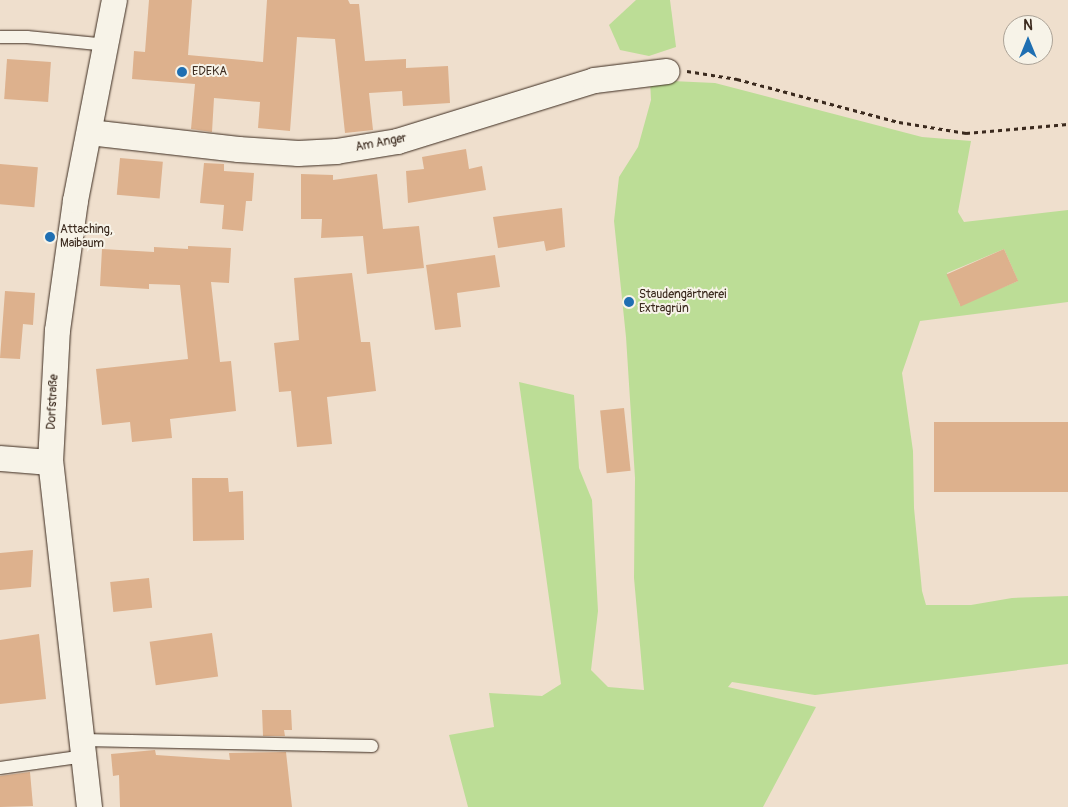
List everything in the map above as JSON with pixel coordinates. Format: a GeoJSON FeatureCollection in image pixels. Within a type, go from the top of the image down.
{"type":"FeatureCollection","features":[{"type":"Feature","properties":{"kind":"street","name":"Dorfstraße"},"geometry":{"type":"LineString","coordinates":[[89,807],[84,748],[50,462],[57,330],[89,132],[108,46],[114,0]]}},
{"type":"Feature","properties":{"kind":"street","name":"Am Anger"},"geometry":{"type":"LineString","coordinates":[[89,132],[248,150],[298,153],[336,151],[397,142],[594,80],[666,71]]}},
{"type":"Feature","properties":{"kind":"street"},"geometry":{"type":"LineString","coordinates":[[0,458],[50,462]]}},
{"type":"Feature","properties":{"kind":"lane"},"geometry":{"type":"LineString","coordinates":[[0,37],[108,46]]}},
{"type":"Feature","properties":{"kind":"lane"},"geometry":{"type":"LineString","coordinates":[[0,768],[84,748],[372,746]]}},
{"type":"Feature","properties":{"kind":"path"},"geometry":{"type":"LineString","coordinates":[[666,71],[700,71],[899,122],[966,133],[1068,124]]}},
{"type":"Feature","properties":{"kind":"green space"},"geometry":{"type":"Polygon","coordinates":[[[636,0],[670,0],[676,47],[649,56],[620,50],[609,25],[636,0]]]}},
{"type":"Feature","properties":{"kind":"green space"},"geometry":{"type":"Polygon","coordinates":[[[650,80],[715,83],[922,137],[971,141],[958,212],[964,222],[1068,210],[1068,302],[920,321],[902,373],[913,451],[914,508],[922,591],[926,605],[971,605],[1012,598],[1068,596],[1068,664],[815,695],[732,682],[728,687],[816,707],[763,807],[468,807],[449,735],[494,727],[489,693],[542,696],[561,684],[519,382],[574,395],[579,468],[592,500],[598,611],[591,670],[608,687],[644,690],[634,578],[635,478],[626,337],[614,221],[619,177],[638,147],[651,100],[650,80]],[[1004,249],[947,273],[960,305],[1018,281],[1004,249]]]}},
{"type":"Feature","properties":{"kind":"building"},"geometry":{"type":"Polygon","coordinates":[[[149,0],[192,0],[188,55],[263,62],[267,0],[348,0],[350,4],[359,4],[365,61],[406,59],[406,68],[448,66],[450,103],[403,106],[402,91],[369,93],[373,130],[345,133],[335,39],[297,37],[290,131],[258,128],[260,102],[214,98],[212,132],[191,129],[195,84],[132,79],[134,51],[145,52],[149,0]]]}},
{"type":"Feature","properties":{"kind":"building"},"geometry":{"type":"Polygon","coordinates":[[[7,59],[51,62],[48,102],[4,99],[7,59]]]}},
{"type":"Feature","properties":{"kind":"building"},"geometry":{"type":"Polygon","coordinates":[[[466,149],[469,169],[482,166],[486,190],[408,203],[406,171],[424,169],[422,157],[466,149]]]}},
{"type":"Feature","properties":{"kind":"building"},"geometry":{"type":"Polygon","coordinates":[[[120,158],[163,162],[160,199],[117,195],[120,158]]]}},
{"type":"Feature","properties":{"kind":"building"},"geometry":{"type":"Polygon","coordinates":[[[204,163],[224,164],[224,171],[254,173],[252,201],[246,201],[243,231],[222,229],[224,205],[200,203],[204,163]]]}},
{"type":"Feature","properties":{"kind":"building"},"geometry":{"type":"Polygon","coordinates":[[[0,164],[38,167],[34,207],[0,204],[0,164]]]}},
{"type":"Feature","properties":{"kind":"building"},"geometry":{"type":"Polygon","coordinates":[[[301,174],[333,175],[333,180],[377,174],[383,229],[419,226],[424,268],[367,274],[363,236],[321,238],[322,219],[301,219],[301,174]]]}},
{"type":"Feature","properties":{"kind":"building"},"geometry":{"type":"Polygon","coordinates":[[[562,208],[565,247],[546,251],[544,241],[498,248],[493,217],[562,208]]]}},
{"type":"Feature","properties":{"kind":"building"},"geometry":{"type":"Polygon","coordinates":[[[188,246],[231,248],[229,283],[211,282],[220,362],[231,361],[236,411],[170,419],[172,438],[132,442],[130,422],[102,425],[96,369],[188,359],[180,285],[149,284],[149,289],[100,286],[102,249],[154,252],[154,247],[188,249],[188,246]]]}},
{"type":"Feature","properties":{"kind":"building"},"geometry":{"type":"Polygon","coordinates":[[[1004,249],[1018,281],[961,307],[946,275],[1004,249]]]}},
{"type":"Feature","properties":{"kind":"building"},"geometry":{"type":"Polygon","coordinates":[[[495,255],[500,287],[457,293],[461,327],[435,330],[426,265],[495,255]]]}},
{"type":"Feature","properties":{"kind":"building"},"geometry":{"type":"Polygon","coordinates":[[[352,273],[361,342],[370,342],[376,391],[327,397],[332,444],[297,447],[291,391],[279,392],[274,343],[299,340],[294,278],[352,273]]]}},
{"type":"Feature","properties":{"kind":"building"},"geometry":{"type":"Polygon","coordinates":[[[5,291],[35,293],[33,325],[23,324],[20,359],[0,358],[5,291]]]}},
{"type":"Feature","properties":{"kind":"building"},"geometry":{"type":"Polygon","coordinates":[[[624,408],[631,471],[607,473],[600,411],[624,408]]]}},
{"type":"Feature","properties":{"kind":"building"},"geometry":{"type":"Polygon","coordinates":[[[934,422],[1068,422],[1068,492],[934,492],[934,422]]]}},
{"type":"Feature","properties":{"kind":"building"},"geometry":{"type":"Polygon","coordinates":[[[192,478],[228,478],[229,492],[243,491],[244,540],[193,541],[192,478]]]}},
{"type":"Feature","properties":{"kind":"building"},"geometry":{"type":"Polygon","coordinates":[[[33,550],[31,587],[0,590],[0,553],[33,550]]]}},
{"type":"Feature","properties":{"kind":"building"},"geometry":{"type":"Polygon","coordinates":[[[149,578],[152,608],[113,612],[110,582],[149,578]]]}},
{"type":"Feature","properties":{"kind":"building"},"geometry":{"type":"Polygon","coordinates":[[[212,633],[218,677],[156,685],[150,642],[212,633]]]}},
{"type":"Feature","properties":{"kind":"building"},"geometry":{"type":"Polygon","coordinates":[[[39,634],[46,699],[0,704],[0,640],[39,634]]]}},
{"type":"Feature","properties":{"kind":"building"},"geometry":{"type":"Polygon","coordinates":[[[262,710],[291,710],[292,730],[284,730],[285,736],[263,736],[262,710]]]}},
{"type":"Feature","properties":{"kind":"building"},"geometry":{"type":"Polygon","coordinates":[[[155,750],[156,755],[230,760],[229,753],[286,752],[292,807],[120,807],[119,775],[113,776],[111,754],[155,750]]]}},
{"type":"Feature","properties":{"kind":"building"},"geometry":{"type":"Polygon","coordinates":[[[30,772],[33,806],[0,807],[0,776],[30,772]]]}},
{"type":"Feature","properties":{"kind":"place","name":"EDEKA"},"geometry":{"type":"Point","coordinates":[182,72]}},
{"type":"Feature","properties":{"kind":"place","name":"Attaching, Maibaum"},"geometry":{"type":"Point","coordinates":[50,237]}},
{"type":"Feature","properties":{"kind":"place","name":"Staudengärtnerei Extragrün"},"geometry":{"type":"Point","coordinates":[629,302]}}]}
